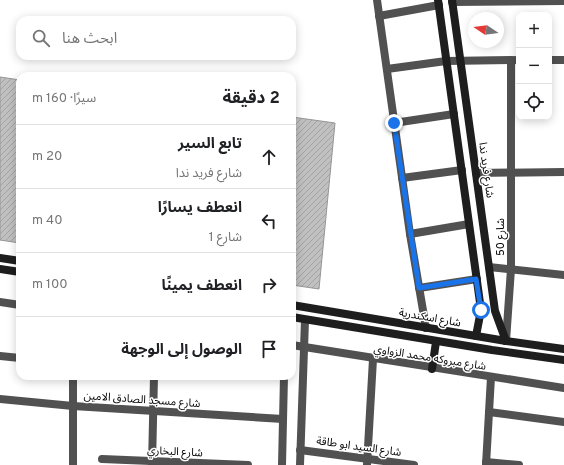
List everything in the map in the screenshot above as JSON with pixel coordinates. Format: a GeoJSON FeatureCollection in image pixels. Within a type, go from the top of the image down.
{"type":"FeatureCollection","features":[{"type":"Feature","properties":{"kind":"street"},"geometry":{"type":"LineString","coordinates":[[377,0],[410,234],[426,328]]}},
{"type":"Feature","properties":{"kind":"street"},"geometry":{"type":"LineString","coordinates":[[452,1],[564,1]]}},
{"type":"Feature","properties":{"kind":"street","name":"شارع فريد ندا"},"geometry":{"type":"LineString","coordinates":[[452,1],[495,311],[506,341]]}},
{"type":"Feature","properties":{"kind":"street"},"geometry":{"type":"LineString","coordinates":[[379,16],[439,3],[481,310],[476,336]]}},
{"type":"Feature","properties":{"kind":"street"},"geometry":{"type":"LineString","coordinates":[[387,69],[460,60],[515,60]]}},
{"type":"Feature","properties":{"kind":"street","name":"شارع 50"},"geometry":{"type":"LineString","coordinates":[[506,341],[511,269],[511,172],[515,60]]}},
{"type":"Feature","properties":{"kind":"street"},"geometry":{"type":"LineString","coordinates":[[552,60],[564,60]]}},
{"type":"Feature","properties":{"kind":"street"},"geometry":{"type":"LineString","coordinates":[[394,123],[454,114]]}},
{"type":"Feature","properties":{"kind":"street"},"geometry":{"type":"LineString","coordinates":[[402,178],[462,170]]}},
{"type":"Feature","properties":{"kind":"street"},"geometry":{"type":"LineString","coordinates":[[463,181],[477,176],[511,172],[564,172]]}},
{"type":"Feature","properties":{"kind":"street"},"geometry":{"type":"LineString","coordinates":[[410,234],[469,224]]}},
{"type":"Feature","properties":{"kind":"street"},"geometry":{"type":"LineString","coordinates":[[0,258],[16,260]]}},
{"type":"Feature","properties":{"kind":"street"},"geometry":{"type":"LineString","coordinates":[[489,267],[564,275]]}},
{"type":"Feature","properties":{"kind":"street"},"geometry":{"type":"LineString","coordinates":[[0,269],[16,271]]}},
{"type":"Feature","properties":{"kind":"street"},"geometry":{"type":"LineString","coordinates":[[419,288],[476,279]]}},
{"type":"Feature","properties":{"kind":"street"},"geometry":{"type":"LineString","coordinates":[[0,302],[16,304]]}},
{"type":"Feature","properties":{"kind":"street","name":"شارع اسكندرية"},"geometry":{"type":"LineString","coordinates":[[296,306],[506,341],[564,349]]}},
{"type":"Feature","properties":{"kind":"street","name":"شارع اسكندرية"},"geometry":{"type":"LineString","coordinates":[[296,318],[436,342],[564,360]]}},
{"type":"Feature","properties":{"kind":"street"},"geometry":{"type":"LineString","coordinates":[[300,465],[305,320]]}},
{"type":"Feature","properties":{"kind":"street"},"geometry":{"type":"LineString","coordinates":[[432,369],[436,342]]}},
{"type":"Feature","properties":{"kind":"street","name":"شارع مبروكه محمد الزواوي"},"geometry":{"type":"LineString","coordinates":[[296,346],[432,369],[564,388]]}},
{"type":"Feature","properties":{"kind":"street"},"geometry":{"type":"LineString","coordinates":[[0,356],[16,358]]}},
{"type":"Feature","properties":{"kind":"street"},"geometry":{"type":"LineString","coordinates":[[367,462],[373,359]]}},
{"type":"Feature","properties":{"kind":"street"},"geometry":{"type":"LineString","coordinates":[[491,377],[486,464],[520,465]]}},
{"type":"Feature","properties":{"kind":"street"},"geometry":{"type":"LineString","coordinates":[[73,380],[73,465]]}},
{"type":"Feature","properties":{"kind":"street"},"geometry":{"type":"LineString","coordinates":[[152,463],[154,380]]}},
{"type":"Feature","properties":{"kind":"street"},"geometry":{"type":"LineString","coordinates":[[282,465],[284,380]]}},
{"type":"Feature","properties":{"kind":"street","name":"شارع مسجد الصادق الامين"},"geometry":{"type":"LineString","coordinates":[[0,399],[73,406],[283,419]]}},
{"type":"Feature","properties":{"kind":"street"},"geometry":{"type":"LineString","coordinates":[[489,412],[564,422]]}},
{"type":"Feature","properties":{"kind":"street","name":"شارع السيد ابو طاقة"},"geometry":{"type":"LineString","coordinates":[[300,450],[367,462],[414,465]]}},
{"type":"Feature","properties":{"kind":"street","name":"شارع البخاري"},"geometry":{"type":"LineString","coordinates":[[102,459],[152,463],[248,465]]}},
{"type":"Feature","properties":{"kind":"building"},"geometry":{"type":"Polygon","coordinates":[[[0,77],[16,79],[16,242],[0,240],[0,77]]]}},
{"type":"Feature","properties":{"kind":"building"},"geometry":{"type":"Polygon","coordinates":[[[296,118],[335,123],[319,289],[296,286],[296,118]]]}},
{"type":"Feature","properties":{"kind":"route"},"geometry":{"type":"LineString","coordinates":[[394,123],[419,288],[476,279],[481,310]]}}]}
